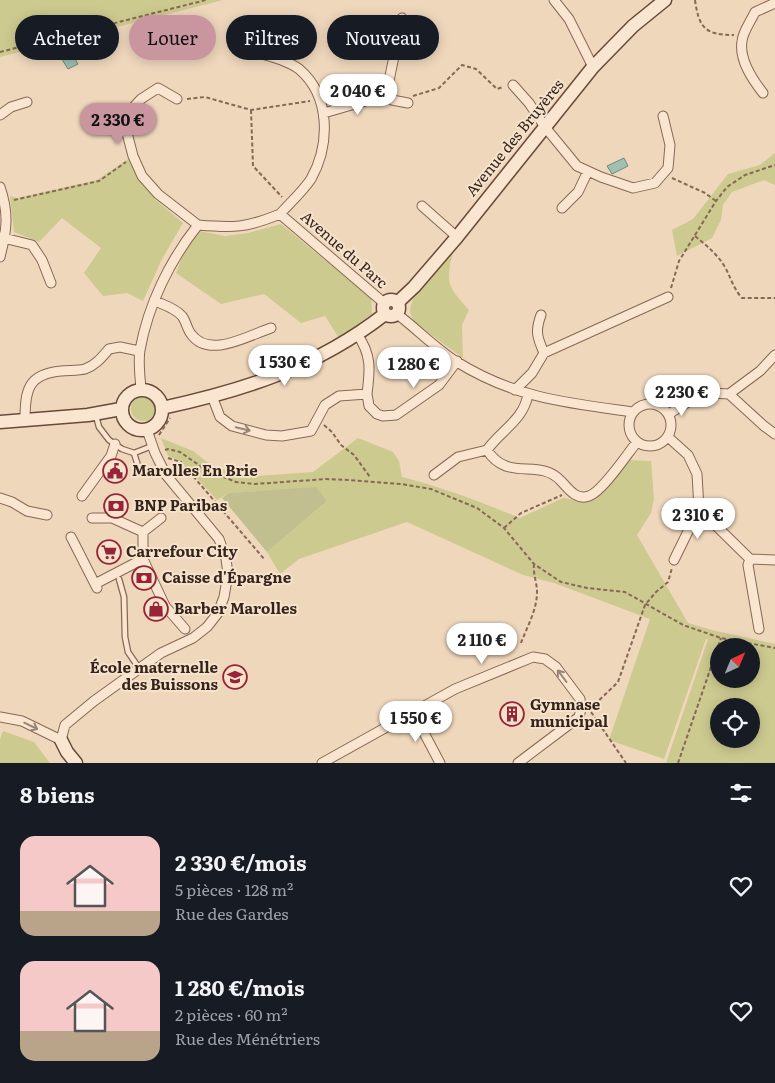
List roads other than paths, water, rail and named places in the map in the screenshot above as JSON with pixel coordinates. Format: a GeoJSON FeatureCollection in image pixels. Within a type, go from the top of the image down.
{"type":"FeatureCollection","features":[{"type":"Feature","properties":{"kind":"street"},"geometry":{"type":"LineString","coordinates":[[554,0],[568,19],[593,67]]}},
{"type":"Feature","properties":{"kind":"street","name":"Avenue des Bruyères"},"geometry":{"type":"LineString","coordinates":[[167,412],[282,374],[324,354],[357,334],[391,309],[414,287],[457,237],[593,67],[633,26],[665,0]]}},
{"type":"Feature","properties":{"kind":"street"},"geometry":{"type":"LineString","coordinates":[[763,93],[744,61],[742,47],[744,34],[755,12],[775,3]]}},
{"type":"Feature","properties":{"kind":"street"},"geometry":{"type":"LineString","coordinates":[[278,60],[298,68],[311,81],[320,98],[325,128],[321,155],[310,180],[280,214]]}},
{"type":"Feature","properties":{"kind":"street"},"geometry":{"type":"LineString","coordinates":[[386,95],[392,60]]}},
{"type":"Feature","properties":{"kind":"street"},"geometry":{"type":"LineString","coordinates":[[320,98],[388,79]]}},
{"type":"Feature","properties":{"kind":"street"},"geometry":{"type":"LineString","coordinates":[[513,85],[577,166],[601,177],[634,188],[655,183],[668,168],[670,145],[663,116]]}},
{"type":"Feature","properties":{"kind":"street"},"geometry":{"type":"LineString","coordinates":[[141,389],[140,352],[155,301],[168,270],[185,241],[198,224],[158,194],[142,176],[133,156],[127,133],[128,112],[141,99],[158,88],[177,99]]}},
{"type":"Feature","properties":{"kind":"street"},"geometry":{"type":"LineString","coordinates":[[386,95],[392,100],[408,103]]}},
{"type":"Feature","properties":{"kind":"street"},"geometry":{"type":"LineString","coordinates":[[324,114],[386,95]]}},
{"type":"Feature","properties":{"kind":"street"},"geometry":{"type":"LineString","coordinates":[[0,115],[11,107],[27,102]]}},
{"type":"Feature","properties":{"kind":"street"},"geometry":{"type":"LineString","coordinates":[[562,208],[578,192],[588,171]]}},
{"type":"Feature","properties":{"kind":"street"},"geometry":{"type":"LineString","coordinates":[[0,187],[7,224],[2,237],[0,256]]}},
{"type":"Feature","properties":{"kind":"street"},"geometry":{"type":"LineString","coordinates":[[422,206],[457,237]]}},
{"type":"Feature","properties":{"kind":"street","name":"Avenue du Parc"},"geometry":{"type":"LineString","coordinates":[[198,224],[232,228],[243,227],[280,214],[391,309],[457,362],[496,383],[528,394],[564,403],[633,412]]}},
{"type":"Feature","properties":{"kind":"street"},"geometry":{"type":"LineString","coordinates":[[2,237],[32,245],[42,260],[51,282]]}},
{"type":"Feature","properties":{"kind":"street"},"geometry":{"type":"LineString","coordinates":[[515,390],[532,373],[544,353],[668,297]]}},
{"type":"Feature","properties":{"kind":"street"},"geometry":{"type":"LineString","coordinates":[[155,301],[170,307],[182,317],[191,334],[203,345],[219,346],[270,328]]}},
{"type":"Feature","properties":{"kind":"street"},"geometry":{"type":"LineString","coordinates":[[541,315],[537,327],[537,337],[544,353]]}},
{"type":"Feature","properties":{"kind":"street"},"geometry":{"type":"LineString","coordinates":[[357,334],[369,354],[370,374],[367,394],[369,406],[377,414],[383,416],[396,415],[439,385],[457,362]]}},
{"type":"Feature","properties":{"kind":"street"},"geometry":{"type":"LineString","coordinates":[[25,420],[25,397],[35,379],[50,372],[85,369],[97,363],[109,349],[120,347],[140,352]]}},
{"type":"Feature","properties":{"kind":"street"},"geometry":{"type":"LineString","coordinates":[[728,394],[760,370],[775,354]]}},
{"type":"Feature","properties":{"kind":"street"},"geometry":{"type":"LineString","coordinates":[[141,389],[156,395],[167,412],[155,426],[146,430],[132,428],[125,422],[121,410],[126,396],[141,389]]}},
{"type":"Feature","properties":{"kind":"street"},"geometry":{"type":"LineString","coordinates":[[669,414],[691,398],[714,392],[728,394],[775,434]]}},
{"type":"Feature","properties":{"kind":"street"},"geometry":{"type":"LineString","coordinates":[[212,396],[220,417],[232,426],[266,435],[282,436],[312,431],[325,405],[339,396],[367,394]]}},
{"type":"Feature","properties":{"kind":"street"},"geometry":{"type":"LineString","coordinates":[[434,475],[458,457],[487,450],[494,440],[509,428],[518,417],[526,403],[528,394]]}},
{"type":"Feature","properties":{"kind":"street"},"geometry":{"type":"LineString","coordinates":[[650,403],[661,406],[669,414],[671,429],[668,437],[658,445],[648,446],[637,442],[629,430],[629,420],[633,412],[640,406],[650,403]]}},
{"type":"Feature","properties":{"kind":"street"},"geometry":{"type":"LineString","coordinates":[[0,422],[96,414],[121,410]]}},
{"type":"Feature","properties":{"kind":"street"},"geometry":{"type":"LineString","coordinates":[[61,740],[65,725],[94,700],[161,653],[193,638],[206,627],[218,613],[224,597],[228,574],[226,558],[219,539],[175,486],[158,449],[146,430]]}},
{"type":"Feature","properties":{"kind":"street"},"geometry":{"type":"LineString","coordinates":[[668,437],[688,455],[697,474],[699,509],[674,560]]}},
{"type":"Feature","properties":{"kind":"street"},"geometry":{"type":"LineString","coordinates":[[487,450],[492,459],[501,465],[509,468],[538,470],[550,473],[560,479],[569,491],[577,496],[587,497],[598,491],[637,442]]}},
{"type":"Feature","properties":{"kind":"street"},"geometry":{"type":"LineString","coordinates":[[82,496],[111,456],[115,444]]}},
{"type":"Feature","properties":{"kind":"street"},"geometry":{"type":"LineString","coordinates":[[0,498],[12,502],[27,511],[47,514]]}},
{"type":"Feature","properties":{"kind":"street"},"geometry":{"type":"LineString","coordinates":[[699,509],[750,559],[775,560]]}},
{"type":"Feature","properties":{"kind":"street"},"geometry":{"type":"LineString","coordinates":[[92,518],[112,518],[144,532]]}},
{"type":"Feature","properties":{"kind":"street"},"geometry":{"type":"LineString","coordinates":[[161,518],[144,532],[143,559],[165,606],[184,629]]}},
{"type":"Feature","properties":{"kind":"street"},"geometry":{"type":"LineString","coordinates":[[71,537],[96,586],[143,559]]}},
{"type":"Feature","properties":{"kind":"street"},"geometry":{"type":"LineString","coordinates":[[750,559],[748,565],[759,629]]}},
{"type":"Feature","properties":{"kind":"street"},"geometry":{"type":"LineString","coordinates":[[322,763],[455,689],[533,657],[545,659],[556,667],[580,699],[581,709],[579,717],[518,763]]}},
{"type":"Feature","properties":{"kind":"street"},"geometry":{"type":"LineString","coordinates":[[413,712],[440,763]]}},
{"type":"Feature","properties":{"kind":"street"},"geometry":{"type":"LineString","coordinates":[[0,717],[22,721],[61,740],[67,752],[76,763]]}},
{"type":"Feature","properties":{"kind":"lane"},"geometry":{"type":"LineString","coordinates":[[96,414],[99,427],[109,440],[122,449],[134,453],[158,449]]}},
{"type":"Feature","properties":{"kind":"lane"},"geometry":{"type":"LineString","coordinates":[[134,453],[139,469]]}},
{"type":"Feature","properties":{"kind":"lane"},"geometry":{"type":"LineString","coordinates":[[118,579],[124,597],[125,637],[128,652],[139,669]]}},
{"type":"Feature","properties":{"kind":"place","name":"Marolles En Brie"},"geometry":{"type":"Point","coordinates":[115,471]}},
{"type":"Feature","properties":{"kind":"place","name":"BNP Paribas"},"geometry":{"type":"Point","coordinates":[116,506]}},
{"type":"Feature","properties":{"kind":"place","name":"Carrefour City"},"geometry":{"type":"Point","coordinates":[109,552]}},
{"type":"Feature","properties":{"kind":"place","name":"Caisse d'Épargne"},"geometry":{"type":"Point","coordinates":[144,578]}},
{"type":"Feature","properties":{"kind":"place","name":"Barber Marolles"},"geometry":{"type":"Point","coordinates":[156,609]}},
{"type":"Feature","properties":{"kind":"place","name":"École maternelle des Buissons"},"geometry":{"type":"Point","coordinates":[235,677]}},
{"type":"Feature","properties":{"kind":"place","name":"Gymnase municipal"},"geometry":{"type":"Point","coordinates":[512,714]}}]}
